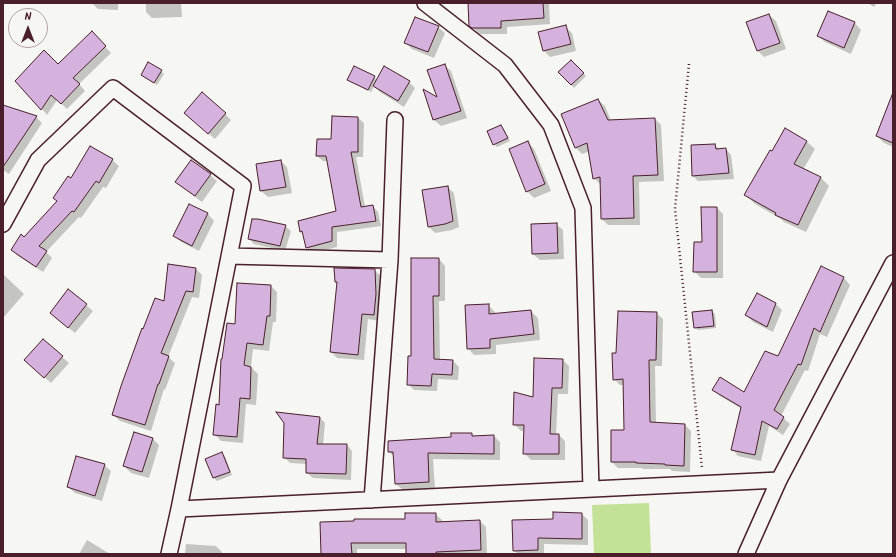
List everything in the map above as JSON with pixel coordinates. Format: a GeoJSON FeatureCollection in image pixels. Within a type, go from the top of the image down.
{"type":"FeatureCollection","features":[{"type":"Feature","properties":{"kind":"street"},"geometry":{"type":"LineString","coordinates":[[425,3],[505,65],[550,125],[583,208],[591,489]]}},
{"type":"Feature","properties":{"kind":"street"},"geometry":{"type":"LineString","coordinates":[[3,224],[38,160],[113,88],[243,186],[169,554]]}},
{"type":"Feature","properties":{"kind":"street"},"geometry":{"type":"LineString","coordinates":[[372,500],[390,260],[395,120]]}},
{"type":"Feature","properties":{"kind":"street"},"geometry":{"type":"LineString","coordinates":[[230,256],[390,260]]}},
{"type":"Feature","properties":{"kind":"street"},"geometry":{"type":"LineString","coordinates":[[746,554],[778,480],[893,263]]}},
{"type":"Feature","properties":{"kind":"street"},"geometry":{"type":"LineString","coordinates":[[179,509],[778,480]]}},
{"type":"Feature","properties":{"kind":"path"},"geometry":{"type":"LineString","coordinates":[[689,64],[675,209],[704,484]]}},
{"type":"Feature","properties":{"kind":"green space"},"geometry":{"type":"Polygon","coordinates":[[[649,503],[651,554],[594,554],[592,505],[649,503]]]}},
{"type":"Feature","properties":{"kind":"building"},"geometry":{"type":"Polygon","coordinates":[[[468,3],[543,3],[544,18],[501,21],[501,28],[472,28],[469,26],[468,3]]]}},
{"type":"Feature","properties":{"kind":"building"},"geometry":{"type":"Polygon","coordinates":[[[828,11],[855,22],[844,48],[817,36],[828,11]]]}},
{"type":"Feature","properties":{"kind":"building"},"geometry":{"type":"Polygon","coordinates":[[[769,14],[780,43],[757,51],[746,22],[769,14]]]}},
{"type":"Feature","properties":{"kind":"building"},"geometry":{"type":"Polygon","coordinates":[[[415,17],[439,26],[428,52],[404,43],[415,17]]]}},
{"type":"Feature","properties":{"kind":"building"},"geometry":{"type":"Polygon","coordinates":[[[566,25],[571,44],[543,51],[538,32],[566,25]]]}},
{"type":"Feature","properties":{"kind":"building"},"geometry":{"type":"Polygon","coordinates":[[[92,31],[106,46],[73,78],[80,84],[61,104],[51,95],[41,110],[15,81],[44,50],[58,64],[92,31]]]}},
{"type":"Feature","properties":{"kind":"building"},"geometry":{"type":"Polygon","coordinates":[[[571,60],[584,73],[571,85],[558,72],[571,60]]]}},
{"type":"Feature","properties":{"kind":"building"},"geometry":{"type":"Polygon","coordinates":[[[148,62],[162,70],[154,83],[141,75],[148,62]]]}},
{"type":"Feature","properties":{"kind":"building"},"geometry":{"type":"Polygon","coordinates":[[[445,64],[461,111],[433,120],[423,89],[437,97],[427,70],[445,64]]]}},
{"type":"Feature","properties":{"kind":"building"},"geometry":{"type":"Polygon","coordinates":[[[354,66],[375,76],[368,90],[347,80],[354,66]]]}},
{"type":"Feature","properties":{"kind":"building"},"geometry":{"type":"Polygon","coordinates":[[[384,66],[410,81],[398,101],[373,86],[384,66]]]}},
{"type":"Feature","properties":{"kind":"building"},"geometry":{"type":"Polygon","coordinates":[[[202,92],[226,113],[208,134],[184,113],[202,92]]]}},
{"type":"Feature","properties":{"kind":"building"},"geometry":{"type":"Polygon","coordinates":[[[893,95],[893,143],[876,136],[893,95]]]}},
{"type":"Feature","properties":{"kind":"building"},"geometry":{"type":"Polygon","coordinates":[[[598,99],[608,120],[655,118],[658,175],[633,176],[634,218],[601,219],[600,177],[593,179],[587,143],[575,148],[561,114],[598,99]]]}},
{"type":"Feature","properties":{"kind":"building"},"geometry":{"type":"Polygon","coordinates":[[[3,105],[37,116],[3,167],[3,105]]]}},
{"type":"Feature","properties":{"kind":"building"},"geometry":{"type":"Polygon","coordinates":[[[332,116],[358,117],[358,152],[351,152],[361,207],[373,205],[376,221],[332,227],[332,241],[306,248],[302,231],[300,232],[298,221],[336,211],[326,156],[316,156],[317,139],[331,139],[332,116]]]}},
{"type":"Feature","properties":{"kind":"building"},"geometry":{"type":"Polygon","coordinates":[[[501,125],[508,138],[493,145],[487,131],[501,125]]]}},
{"type":"Feature","properties":{"kind":"building"},"geometry":{"type":"Polygon","coordinates":[[[785,128],[807,141],[794,164],[821,177],[798,225],[775,215],[776,213],[744,195],[770,150],[772,151],[785,128]]]}},
{"type":"Feature","properties":{"kind":"building"},"geometry":{"type":"Polygon","coordinates":[[[528,141],[545,184],[526,192],[509,149],[528,141]]]}},
{"type":"Feature","properties":{"kind":"building"},"geometry":{"type":"Polygon","coordinates":[[[715,144],[716,149],[726,148],[729,173],[692,176],[691,145],[715,144]]]}},
{"type":"Feature","properties":{"kind":"building"},"geometry":{"type":"Polygon","coordinates":[[[90,146],[113,159],[99,183],[96,181],[74,212],[72,211],[39,246],[47,251],[36,267],[11,250],[21,234],[24,237],[57,201],[53,198],[68,176],[71,178],[90,146]]]}},
{"type":"Feature","properties":{"kind":"building"},"geometry":{"type":"Polygon","coordinates":[[[191,160],[211,174],[195,196],[175,182],[191,160]]]}},
{"type":"Feature","properties":{"kind":"building"},"geometry":{"type":"Polygon","coordinates":[[[281,160],[286,187],[260,191],[256,164],[281,160]]]}},
{"type":"Feature","properties":{"kind":"building"},"geometry":{"type":"Polygon","coordinates":[[[448,186],[453,221],[428,227],[422,190],[448,186]]]}},
{"type":"Feature","properties":{"kind":"building"},"geometry":{"type":"Polygon","coordinates":[[[189,204],[208,213],[192,246],[173,236],[189,204]]]}},
{"type":"Feature","properties":{"kind":"building"},"geometry":{"type":"Polygon","coordinates":[[[701,207],[717,207],[717,272],[693,272],[694,242],[702,242],[701,207]]]}},
{"type":"Feature","properties":{"kind":"building"},"geometry":{"type":"Polygon","coordinates":[[[252,219],[286,225],[280,246],[248,239],[252,219]]]}},
{"type":"Feature","properties":{"kind":"building"},"geometry":{"type":"Polygon","coordinates":[[[557,223],[558,253],[532,254],[531,224],[557,223]]]}},
{"type":"Feature","properties":{"kind":"building"},"geometry":{"type":"Polygon","coordinates":[[[411,258],[439,258],[439,296],[433,296],[434,359],[453,360],[452,375],[432,374],[431,386],[407,385],[408,356],[411,356],[411,258]]]}},
{"type":"Feature","properties":{"kind":"building"},"geometry":{"type":"Polygon","coordinates":[[[168,264],[196,268],[193,292],[186,291],[161,353],[169,356],[145,425],[112,415],[142,328],[143,329],[155,298],[164,301],[168,264]]]}},
{"type":"Feature","properties":{"kind":"building"},"geometry":{"type":"Polygon","coordinates":[[[821,266],[844,277],[820,332],[814,328],[801,365],[798,364],[774,410],[784,417],[777,429],[762,421],[755,455],[731,450],[741,407],[712,390],[720,377],[744,392],[765,351],[778,356],[821,266]]]}},
{"type":"Feature","properties":{"kind":"building"},"geometry":{"type":"Polygon","coordinates":[[[334,268],[375,269],[376,294],[374,315],[362,314],[358,355],[330,352],[337,282],[335,282],[334,268]]]}},
{"type":"Feature","properties":{"kind":"building"},"geometry":{"type":"Polygon","coordinates":[[[237,283],[271,285],[270,316],[267,316],[263,345],[247,343],[244,365],[251,367],[250,399],[240,398],[237,437],[213,435],[216,404],[219,405],[221,359],[227,323],[235,324],[237,283]]]}},
{"type":"Feature","properties":{"kind":"building"},"geometry":{"type":"Polygon","coordinates":[[[68,289],[87,304],[68,328],[50,313],[68,289]]]}},
{"type":"Feature","properties":{"kind":"building"},"geometry":{"type":"Polygon","coordinates":[[[757,293],[776,303],[767,327],[745,315],[757,293]]]}},
{"type":"Feature","properties":{"kind":"building"},"geometry":{"type":"Polygon","coordinates":[[[489,304],[489,314],[531,310],[534,334],[490,339],[490,348],[467,349],[465,305],[489,304]]]}},
{"type":"Feature","properties":{"kind":"building"},"geometry":{"type":"Polygon","coordinates":[[[712,310],[714,326],[694,328],[692,312],[712,310]]]}},
{"type":"Feature","properties":{"kind":"building"},"geometry":{"type":"Polygon","coordinates":[[[618,311],[657,312],[656,360],[649,360],[650,422],[685,424],[684,466],[636,462],[611,462],[611,430],[624,430],[623,379],[613,380],[612,353],[616,353],[618,311]]]}},
{"type":"Feature","properties":{"kind":"building"},"geometry":{"type":"Polygon","coordinates":[[[43,339],[63,356],[44,378],[24,360],[43,339]]]}},
{"type":"Feature","properties":{"kind":"building"},"geometry":{"type":"Polygon","coordinates":[[[534,358],[563,359],[562,388],[552,388],[550,434],[559,434],[559,454],[523,454],[524,425],[513,425],[514,392],[533,397],[534,358]]]}},
{"type":"Feature","properties":{"kind":"building"},"geometry":{"type":"Polygon","coordinates":[[[276,412],[320,417],[317,444],[347,444],[346,474],[306,473],[306,459],[283,458],[284,423],[276,412]]]}},
{"type":"Feature","properties":{"kind":"building"},"geometry":{"type":"Polygon","coordinates":[[[134,432],[153,438],[142,472],[123,466],[134,432]]]}},
{"type":"Feature","properties":{"kind":"building"},"geometry":{"type":"Polygon","coordinates":[[[451,433],[472,433],[472,436],[494,435],[494,454],[428,453],[429,482],[395,484],[393,452],[388,452],[388,441],[451,437],[451,433]]]}},
{"type":"Feature","properties":{"kind":"building"},"geometry":{"type":"Polygon","coordinates":[[[222,452],[230,472],[213,478],[205,459],[222,452]]]}},
{"type":"Feature","properties":{"kind":"building"},"geometry":{"type":"Polygon","coordinates":[[[76,456],[105,464],[95,496],[67,487],[76,456]]]}},
{"type":"Feature","properties":{"kind":"building"},"geometry":{"type":"Polygon","coordinates":[[[553,512],[582,513],[582,539],[538,538],[538,550],[513,551],[512,520],[553,519],[553,512]]]}},
{"type":"Feature","properties":{"kind":"building"},"geometry":{"type":"Polygon","coordinates":[[[405,513],[436,513],[436,522],[480,520],[481,550],[436,552],[436,554],[406,554],[406,543],[351,543],[352,554],[321,554],[320,522],[354,521],[354,519],[405,519],[405,513]]]}}]}
